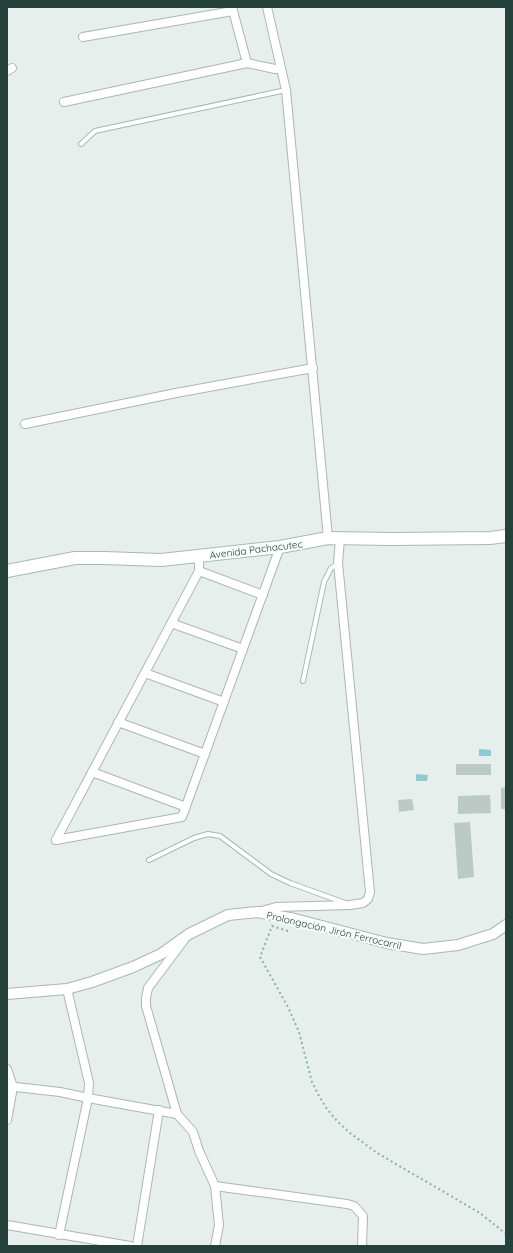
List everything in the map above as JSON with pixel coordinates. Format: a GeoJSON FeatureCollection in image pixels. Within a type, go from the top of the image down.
{"type":"FeatureCollection","features":[{"type":"Feature","properties":{"kind":"main road","name":"Avenida Pachacutec"},"geometry":{"type":"LineString","coordinates":[[7,571],[75,558],[162,560],[280,547],[334,538],[490,538],[506,536]]}},
{"type":"Feature","properties":{"kind":"street"},"geometry":{"type":"LineString","coordinates":[[257,912],[276,907],[350,905],[363,903],[368,899],[370,892],[338,563],[313,368],[286,90],[267,7]]}},
{"type":"Feature","properties":{"kind":"street"},"geometry":{"type":"LineString","coordinates":[[83,37],[233,9],[247,63]]}},
{"type":"Feature","properties":{"kind":"street"},"geometry":{"type":"LineString","coordinates":[[64,102],[247,63],[276,69],[281,68]]}},
{"type":"Feature","properties":{"kind":"street"},"geometry":{"type":"LineString","coordinates":[[25,424],[176,393],[313,368]]}},
{"type":"Feature","properties":{"kind":"street"},"geometry":{"type":"LineString","coordinates":[[200,556],[199,571],[56,840],[182,817],[280,547]]}},
{"type":"Feature","properties":{"kind":"street"},"geometry":{"type":"LineString","coordinates":[[199,571],[263,596]]}},
{"type":"Feature","properties":{"kind":"street"},"geometry":{"type":"LineString","coordinates":[[171,623],[244,648]]}},
{"type":"Feature","properties":{"kind":"street"},"geometry":{"type":"LineString","coordinates":[[145,673],[224,702]]}},
{"type":"Feature","properties":{"kind":"street"},"geometry":{"type":"LineString","coordinates":[[118,722],[205,754]]}},
{"type":"Feature","properties":{"kind":"street"},"geometry":{"type":"LineString","coordinates":[[92,772],[186,808]]}},
{"type":"Feature","properties":{"kind":"street","name":"Prolongación Jirón Ferrocarril"},"geometry":{"type":"LineString","coordinates":[[7,994],[67,989],[92,982],[133,967],[161,954],[188,934],[228,915],[257,912],[295,919],[387,943],[423,949],[458,945],[493,934],[506,925]]}},
{"type":"Feature","properties":{"kind":"street"},"geometry":{"type":"LineString","coordinates":[[188,934],[148,988],[146,1006],[177,1114],[193,1132],[199,1151],[215,1186],[219,1225],[215,1246]]}},
{"type":"Feature","properties":{"kind":"street"},"geometry":{"type":"LineString","coordinates":[[59,1235],[88,1098],[89,1083],[67,989]]}},
{"type":"Feature","properties":{"kind":"street"},"geometry":{"type":"LineString","coordinates":[[7,1069],[10,1087],[7,1120]]}},
{"type":"Feature","properties":{"kind":"street"},"geometry":{"type":"LineString","coordinates":[[10,1087],[60,1092],[177,1114]]}},
{"type":"Feature","properties":{"kind":"street"},"geometry":{"type":"LineString","coordinates":[[137,1246],[159,1110]]}},
{"type":"Feature","properties":{"kind":"street"},"geometry":{"type":"LineString","coordinates":[[215,1186],[354,1206],[363,1216],[362,1246]]}},
{"type":"Feature","properties":{"kind":"street"},"geometry":{"type":"LineString","coordinates":[[7,1225],[130,1246]]}},
{"type":"Feature","properties":{"kind":"lane"},"geometry":{"type":"LineString","coordinates":[[81,144],[95,131],[286,90]]}},
{"type":"Feature","properties":{"kind":"lane"},"geometry":{"type":"LineString","coordinates":[[303,681],[324,582],[331,568],[338,563]]}},
{"type":"Feature","properties":{"kind":"lane"},"geometry":{"type":"LineString","coordinates":[[149,860],[201,836],[208,834],[220,836],[271,874],[290,883],[350,905]]}},
{"type":"Feature","properties":{"kind":"path"},"geometry":{"type":"LineString","coordinates":[[288,931],[272,926],[260,957],[288,1007],[299,1032],[312,1082],[318,1096],[327,1109],[350,1133],[377,1153],[480,1213],[506,1234]]}},
{"type":"Feature","properties":{"kind":"water"},"geometry":{"type":"Polygon","coordinates":[[[479,749],[491,750],[491,756],[479,756],[479,749]]]}},
{"type":"Feature","properties":{"kind":"water"},"geometry":{"type":"Polygon","coordinates":[[[416,774],[428,775],[427,781],[416,781],[416,774]]]}},
{"type":"Feature","properties":{"kind":"building"},"geometry":{"type":"Polygon","coordinates":[[[456,764],[491,764],[491,775],[456,775],[456,764]]]}},
{"type":"Feature","properties":{"kind":"building"},"geometry":{"type":"Polygon","coordinates":[[[506,787],[506,809],[501,809],[501,788],[506,787]]]}},
{"type":"Feature","properties":{"kind":"building"},"geometry":{"type":"Polygon","coordinates":[[[490,795],[491,813],[458,814],[458,796],[490,795]]]}},
{"type":"Feature","properties":{"kind":"building"},"geometry":{"type":"Polygon","coordinates":[[[412,799],[414,810],[399,812],[398,800],[412,799]]]}},
{"type":"Feature","properties":{"kind":"building"},"geometry":{"type":"Polygon","coordinates":[[[470,822],[474,877],[458,879],[454,823],[470,822]]]}}]}
